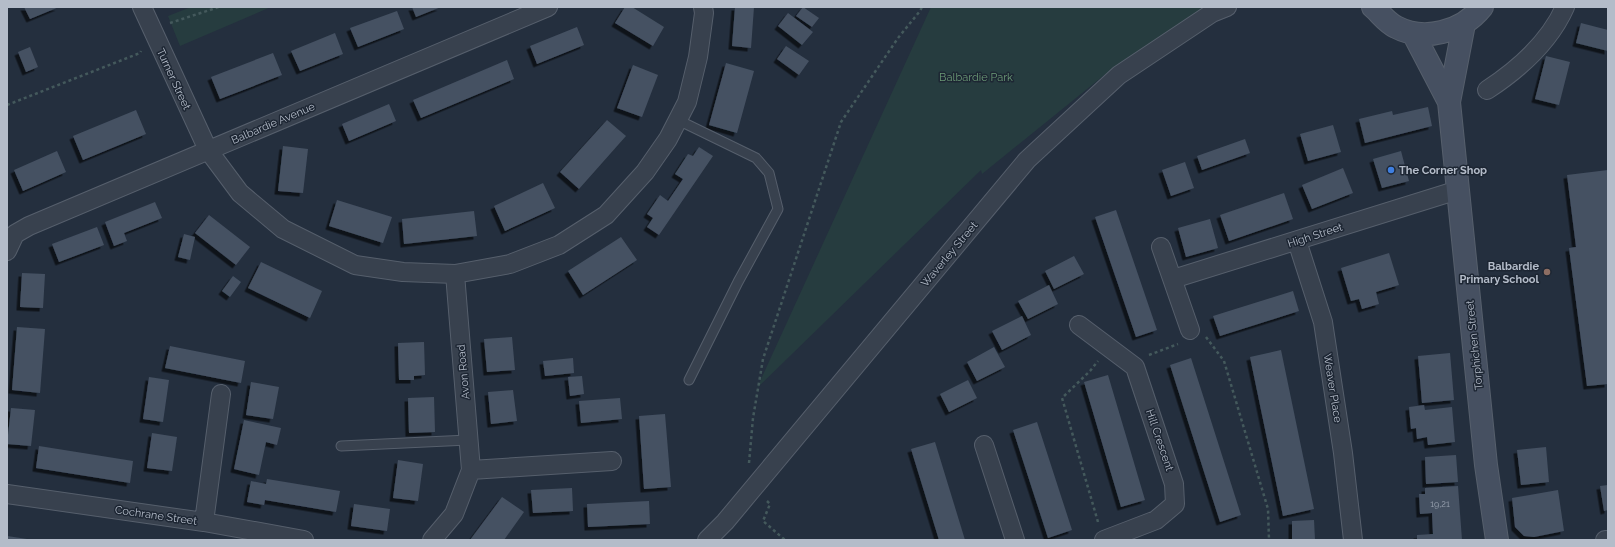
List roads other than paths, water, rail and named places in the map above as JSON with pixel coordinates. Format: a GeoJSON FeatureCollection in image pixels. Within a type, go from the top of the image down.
{"type":"FeatureCollection","features":[{"type":"Feature","properties":{"kind":"main road"},"geometry":{"type":"LineString","coordinates":[[1373,7],[1395,27],[1413,33],[1440,33],[1464,24],[1482,7]]}},
{"type":"Feature","properties":{"kind":"main road","name":"Torphichen Street"},"geometry":{"type":"LineString","coordinates":[[1464,24],[1449,102],[1486,465],[1496,540]]}},
{"type":"Feature","properties":{"kind":"main road","name":"Torphichen Street"},"geometry":{"type":"LineString","coordinates":[[1413,33],[1449,102]]}},
{"type":"Feature","properties":{"kind":"street","name":"Turner Street"},"geometry":{"type":"LineString","coordinates":[[142,7],[208,150],[240,193],[283,229],[355,265],[403,272],[455,274],[510,264],[559,245],[606,215],[645,172],[668,139],[687,102],[698,57],[704,13],[703,7]]}},
{"type":"Feature","properties":{"kind":"street","name":"Balbardie Avenue"},"geometry":{"type":"LineString","coordinates":[[7,251],[15,234],[29,226],[548,7]]}},
{"type":"Feature","properties":{"kind":"street","name":"Waverley Street"},"geometry":{"type":"LineString","coordinates":[[707,540],[725,522],[753,489],[1027,160],[1119,74],[1212,13],[1226,7]]}},
{"type":"Feature","properties":{"kind":"street"},"geometry":{"type":"LineString","coordinates":[[1487,90],[1511,74],[1535,52],[1558,22],[1564,7]]}},
{"type":"Feature","properties":{"kind":"street","name":"High Street"},"geometry":{"type":"LineString","coordinates":[[1173,279],[1458,190]]}},
{"type":"Feature","properties":{"kind":"street","name":"Weaver Place"},"geometry":{"type":"LineString","coordinates":[[1297,241],[1323,322],[1343,453],[1353,540]]}},
{"type":"Feature","properties":{"kind":"street"},"geometry":{"type":"LineString","coordinates":[[1161,247],[1190,330]]}},
{"type":"Feature","properties":{"kind":"street","name":"Avon Road"},"geometry":{"type":"LineString","coordinates":[[432,540],[454,514],[470,470],[455,274]]}},
{"type":"Feature","properties":{"kind":"street","name":"Hill Crescent"},"geometry":{"type":"LineString","coordinates":[[1079,325],[1135,367],[1174,484],[1175,504],[1156,520],[1101,532]]}},
{"type":"Feature","properties":{"kind":"street"},"geometry":{"type":"LineString","coordinates":[[204,522],[221,394]]}},
{"type":"Feature","properties":{"kind":"street"},"geometry":{"type":"LineString","coordinates":[[984,445],[1015,540]]}},
{"type":"Feature","properties":{"kind":"street"},"geometry":{"type":"LineString","coordinates":[[470,470],[612,461]]}},
{"type":"Feature","properties":{"kind":"street","name":"Cochrane Street"},"geometry":{"type":"LineString","coordinates":[[7,494],[204,522],[274,537],[304,540]]}},
{"type":"Feature","properties":{"kind":"lane"},"geometry":{"type":"LineString","coordinates":[[678,120],[756,158],[769,173],[778,209],[738,282],[689,380]]}},
{"type":"Feature","properties":{"kind":"lane"},"geometry":{"type":"LineString","coordinates":[[341,446],[468,440]]}},
{"type":"Feature","properties":{"kind":"place","name":"The Corner Shop"},"geometry":{"type":"Point","coordinates":[1391,170]}},
{"type":"Feature","properties":{"kind":"place","name":"Balbardie Primary School"},"geometry":{"type":"Point","coordinates":[1547,272]}},
{"type":"Feature","properties":{"kind":"park label","name":"Balbardie Park"},"geometry":{"type":"Point","coordinates":[976,77]}}]}
